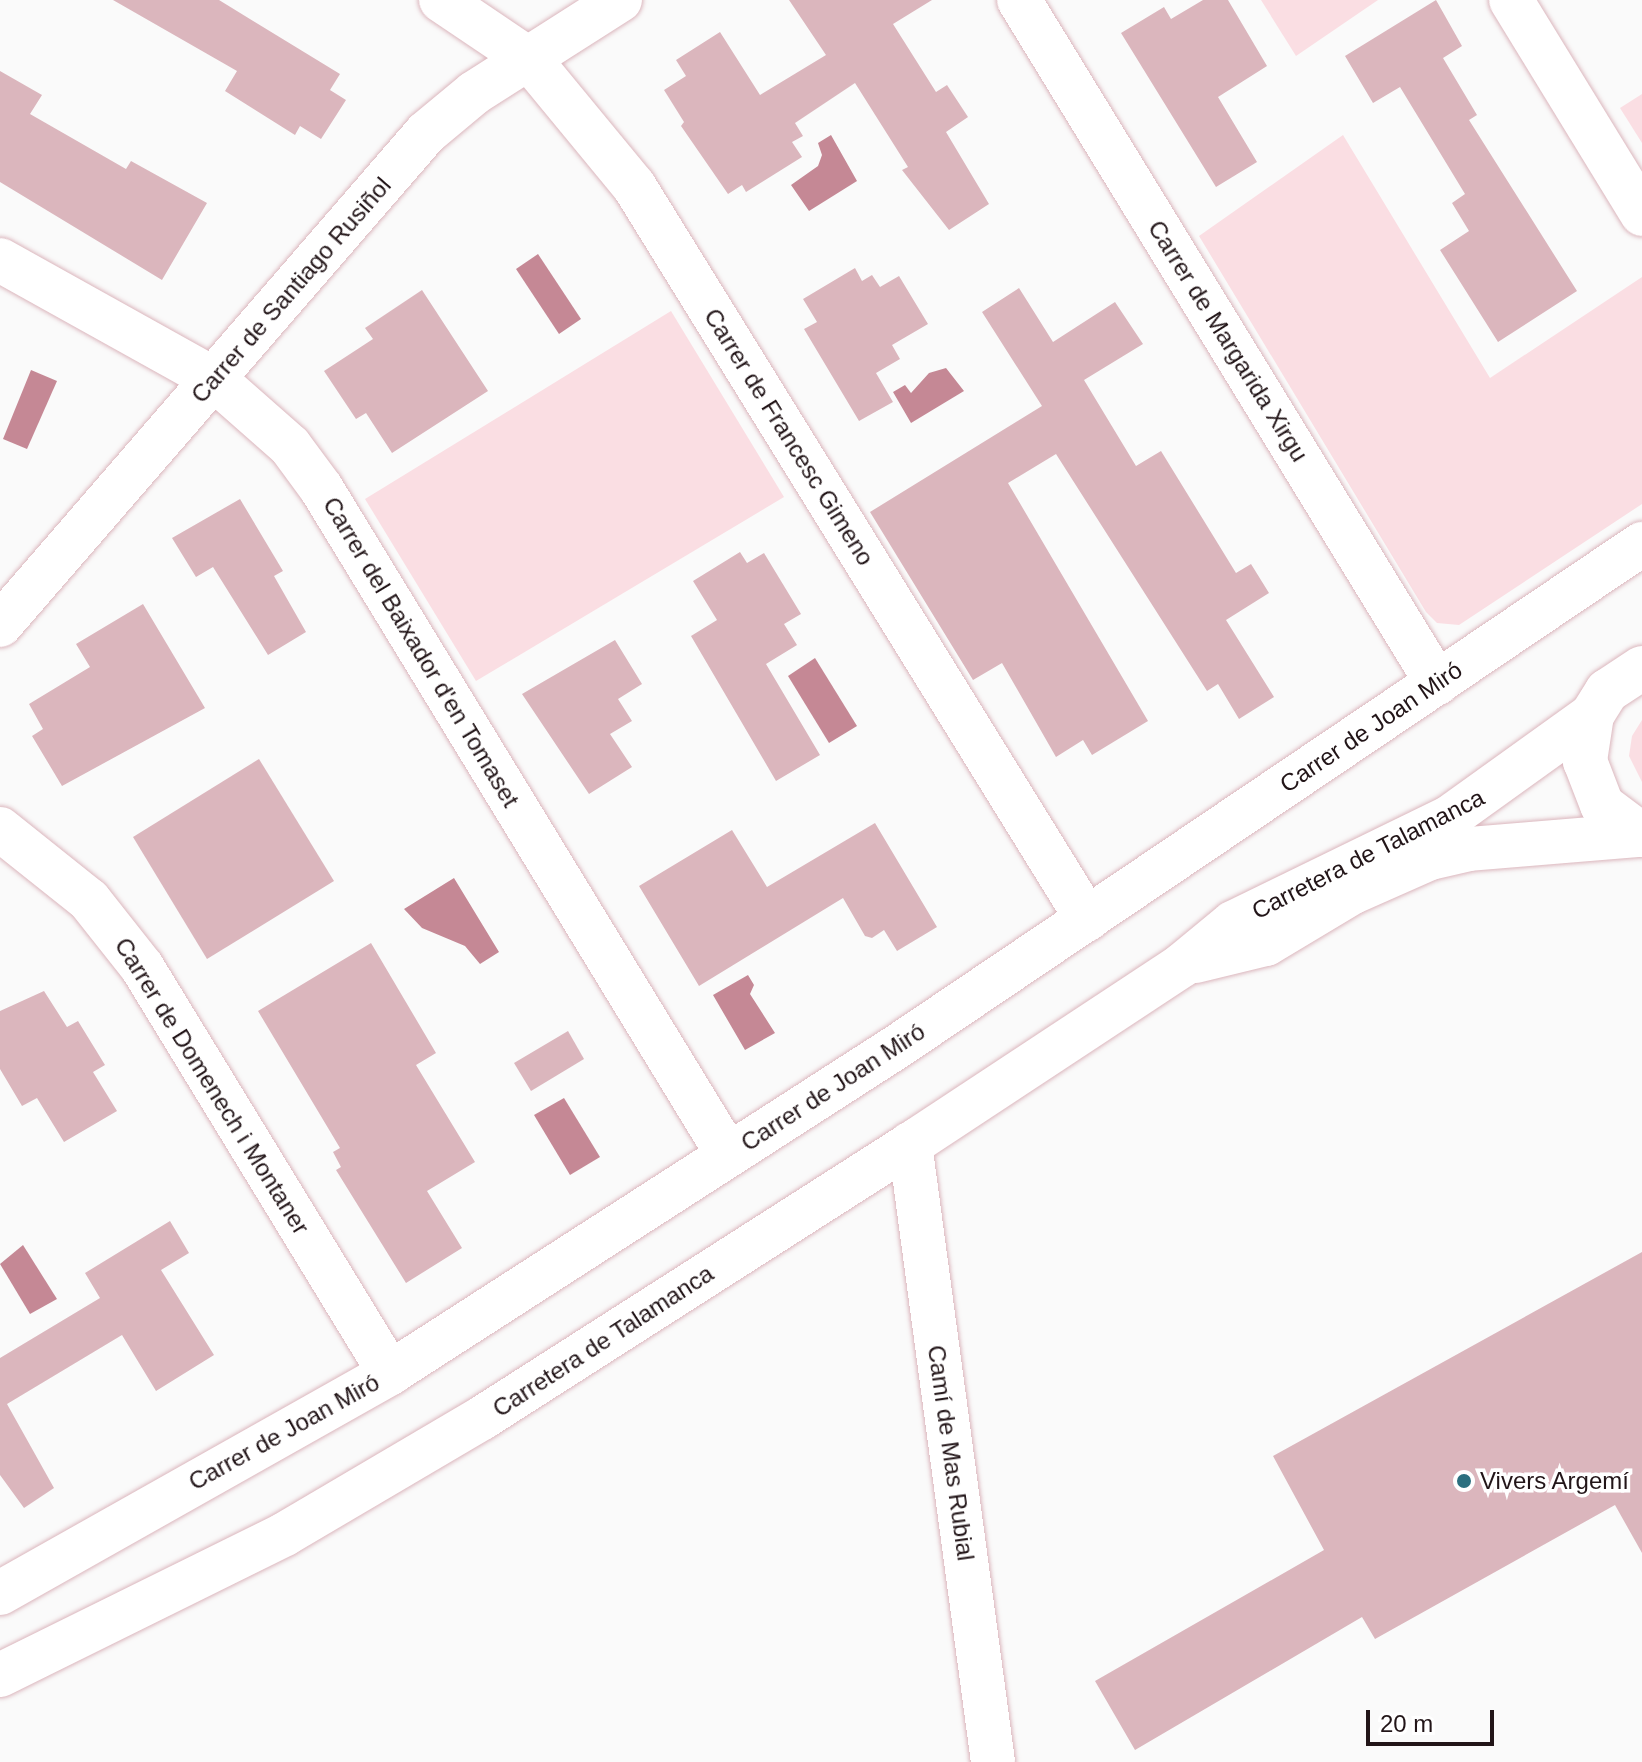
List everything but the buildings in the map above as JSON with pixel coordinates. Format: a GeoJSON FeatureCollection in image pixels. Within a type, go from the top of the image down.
{"type":"FeatureCollection","features":[{"type":"Feature","properties":{"kind":"street","name":"Carrer de Francesc Gimeno"},"geometry":{"type":"LineString","coordinates":[[441,0],[530,60],[634,186],[1087,919]]}},
{"type":"Feature","properties":{"kind":"street","name":"Carrer de Santiago Rusiñol"},"geometry":{"type":"LineString","coordinates":[[0,625],[426,133],[474,93],[620,0]]}},
{"type":"Feature","properties":{"kind":"street","name":"Carrer de Margarida Xirgu"},"geometry":{"type":"LineString","coordinates":[[1019,0],[1437,683]]}},
{"type":"Feature","properties":{"kind":"street"},"geometry":{"type":"LineString","coordinates":[[1511,0],[1642,214]]}},
{"type":"Feature","properties":{"kind":"street","name":"Carrer del Baixador d'en Tomaset"},"geometry":{"type":"LineString","coordinates":[[0,260],[214,379],[290,446],[321,488],[728,1155]]}},
{"type":"Feature","properties":{"kind":"street","name":"Carrer de Joan Miró"},"geometry":{"type":"LineString","coordinates":[[0,1593],[390,1373],[1087,919],[1642,544]]}},
{"type":"Feature","properties":{"kind":"street","name":"Carretera de Talamanca"},"geometry":{"type":"LineString","coordinates":[[0,1675],[311,1519],[482,1418],[910,1144],[1182,965],[1233,923],[1471,804],[1592,715],[1607,691],[1642,668]]}},
{"type":"Feature","properties":{"kind":"street"},"geometry":{"type":"LineString","coordinates":[[1592,715],[1585,761],[1591,784],[1610,814],[1641,835]]}},
{"type":"Feature","properties":{"kind":"street","name":"Carrer de Domenech i Montaner"},"geometry":{"type":"LineString","coordinates":[[0,829],[89,900],[142,967],[390,1373]]}},
{"type":"Feature","properties":{"kind":"street","name":"Carretera de Talamanca"},"geometry":{"type":"LineString","coordinates":[[1182,965],[1266,944],[1353,892],[1430,858],[1468,849],[1641,835]]}},
{"type":"Feature","properties":{"kind":"street","name":"Camí de Mas Rubial"},"geometry":{"type":"LineString","coordinates":[[910,1144],[993,1762]]}},
{"type":"Feature","properties":{"kind":"shaded area"},"geometry":{"type":"Polygon","coordinates":[[[1261,0],[1378,0],[1296,56],[1261,0]]]}},
{"type":"Feature","properties":{"kind":"shaded area"},"geometry":{"type":"Polygon","coordinates":[[[1642,94],[1642,143],[1620,108],[1642,94]]]}},
{"type":"Feature","properties":{"kind":"shaded area"},"geometry":{"type":"Polygon","coordinates":[[[831,135],[857,181],[809,211],[791,185],[818,166],[822,155],[818,143],[831,135]]]}},
{"type":"Feature","properties":{"kind":"shaded area"},"geometry":{"type":"Polygon","coordinates":[[[1343,135],[1490,378],[1642,277],[1642,504],[1459,625],[1437,623],[1426,612],[1199,236],[1343,135]]]}},
{"type":"Feature","properties":{"kind":"shaded area"},"geometry":{"type":"Polygon","coordinates":[[[538,254],[581,319],[559,334],[516,269],[538,254]]]}},
{"type":"Feature","properties":{"kind":"shaded area"},"geometry":{"type":"Polygon","coordinates":[[[671,311],[784,497],[476,681],[365,499],[671,311]]]}},
{"type":"Feature","properties":{"kind":"shaded area"},"geometry":{"type":"Polygon","coordinates":[[[946,368],[964,391],[911,423],[893,392],[905,385],[911,393],[929,373],[946,368]]]}},
{"type":"Feature","properties":{"kind":"shaded area"},"geometry":{"type":"Polygon","coordinates":[[[31,370],[57,381],[27,449],[3,439],[31,370]]]}},
{"type":"Feature","properties":{"kind":"shaded area"},"geometry":{"type":"Polygon","coordinates":[[[815,658],[857,726],[829,743],[788,676],[815,658]]]}},
{"type":"Feature","properties":{"kind":"shaded area"},"geometry":{"type":"Polygon","coordinates":[[[1642,720],[1642,782],[1629,756],[1632,736],[1642,720]]]}},
{"type":"Feature","properties":{"kind":"shaded area"},"geometry":{"type":"Polygon","coordinates":[[[454,878],[499,952],[480,964],[465,946],[422,928],[404,909],[454,878]]]}},
{"type":"Feature","properties":{"kind":"shaded area"},"geometry":{"type":"Polygon","coordinates":[[[748,975],[754,985],[750,994],[775,1033],[745,1050],[713,995],[748,975]]]}},
{"type":"Feature","properties":{"kind":"shaded area"},"geometry":{"type":"Polygon","coordinates":[[[564,1098],[600,1157],[570,1175],[534,1115],[564,1098]]]}},
{"type":"Feature","properties":{"kind":"shaded area"},"geometry":{"type":"Polygon","coordinates":[[[23,1245],[57,1299],[30,1314],[0,1264],[23,1245]]]}},
{"type":"Feature","properties":{"kind":"place","name":"Vivers Argemí"},"geometry":{"type":"Point","coordinates":[1464,1481]}}]}
